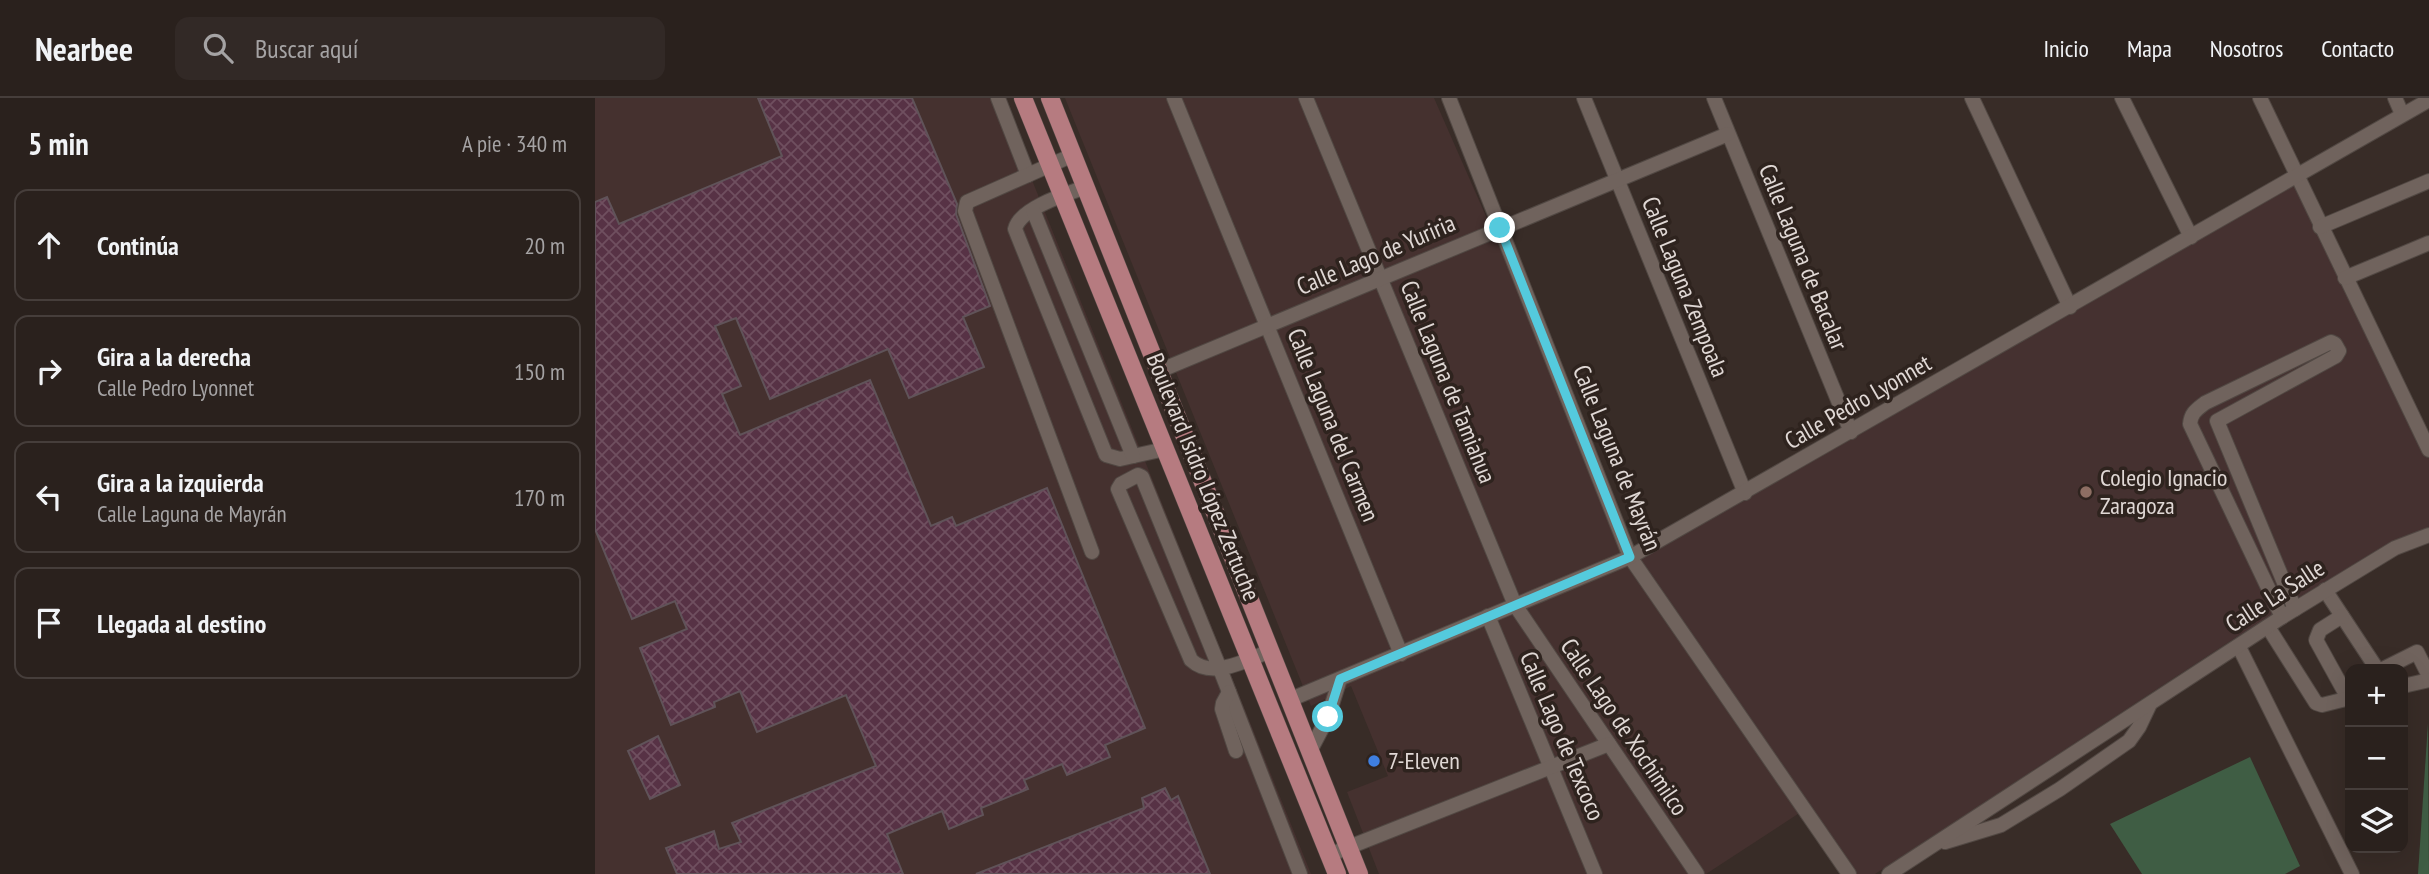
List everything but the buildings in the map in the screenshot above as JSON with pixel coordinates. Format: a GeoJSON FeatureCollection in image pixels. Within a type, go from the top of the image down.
{"type":"FeatureCollection","features":[{"type":"Feature","properties":{"kind":"main road","name":"Boulevard Isidro López Zertuche"},"geometry":{"type":"LineString","coordinates":[[1023,98],[1337,874]]}},
{"type":"Feature","properties":{"kind":"main road","name":"Boulevard Isidro López Zertuche"},"geometry":{"type":"LineString","coordinates":[[1050,98],[1359,874]]}},
{"type":"Feature","properties":{"kind":"main road"},"geometry":{"type":"LineString","coordinates":[[1233,614],[1252,607]]}},
{"type":"Feature","properties":{"kind":"street"},"geometry":{"type":"LineString","coordinates":[[998,98],[1027,175]]}},
{"type":"Feature","properties":{"kind":"street","name":"Calle Laguna del Carmen"},"geometry":{"type":"LineString","coordinates":[[1174,98],[1401,654]]}},
{"type":"Feature","properties":{"kind":"street","name":"Calle Laguna de Tamiahua"},"geometry":{"type":"LineString","coordinates":[[1306,98],[1515,605]]}},
{"type":"Feature","properties":{"kind":"street","name":"Calle Laguna de Mayrán"},"geometry":{"type":"LineString","coordinates":[[1449,98],[1630,557],[1849,874]]}},
{"type":"Feature","properties":{"kind":"street","name":"Calle Laguna Zempoala"},"geometry":{"type":"LineString","coordinates":[[1584,98],[1745,493]]}},
{"type":"Feature","properties":{"kind":"street","name":"Calle Laguna de Bacalar"},"geometry":{"type":"LineString","coordinates":[[1714,98],[1851,432]]}},
{"type":"Feature","properties":{"kind":"street"},"geometry":{"type":"LineString","coordinates":[[1972,98],[2070,307]]}},
{"type":"Feature","properties":{"kind":"street"},"geometry":{"type":"LineString","coordinates":[[2122,98],[2191,237]]}},
{"type":"Feature","properties":{"kind":"street"},"geometry":{"type":"LineString","coordinates":[[2260,98],[2429,450]]}},
{"type":"Feature","properties":{"kind":"street"},"geometry":{"type":"LineString","coordinates":[[2395,98],[2402,114]]}},
{"type":"Feature","properties":{"kind":"street","name":"Calle Pedro Lyonnet"},"geometry":{"type":"LineString","coordinates":[[1289,700],[1630,557],[2429,100]]}},
{"type":"Feature","properties":{"kind":"street","name":"Calle Lago de Yuriria"},"geometry":{"type":"LineString","coordinates":[[1159,372],[1728,134]]}},
{"type":"Feature","properties":{"kind":"street"},"geometry":{"type":"LineString","coordinates":[[1073,155],[967,202],[965,211],[1092,552]]}},
{"type":"Feature","properties":{"kind":"street"},"geometry":{"type":"LineString","coordinates":[[2320,227],[2429,181]]}},
{"type":"Feature","properties":{"kind":"street"},"geometry":{"type":"LineString","coordinates":[[1086,187],[1033,210],[1019,219],[1015,229],[1109,457],[1119,459],[1165,449]]}},
{"type":"Feature","properties":{"kind":"street"},"geometry":{"type":"LineString","coordinates":[[1033,210],[1133,456]]}},
{"type":"Feature","properties":{"kind":"street"},"geometry":{"type":"LineString","coordinates":[[2345,278],[2429,243]]}},
{"type":"Feature","properties":{"kind":"street"},"geometry":{"type":"LineString","coordinates":[[2217,422],[2336,356],[2339,352],[2335,344],[2331,342],[2205,404],[2193,412],[2190,424],[2289,613]]}},
{"type":"Feature","properties":{"kind":"street"},"geometry":{"type":"LineString","coordinates":[[2193,412],[2217,422],[2289,613]]}},
{"type":"Feature","properties":{"kind":"street"},"geometry":{"type":"LineString","coordinates":[[1270,651],[1220,669],[1201,668],[1191,660],[1118,489],[1121,484],[1138,475],[1142,477],[1220,669],[1230,692],[1300,874]]}},
{"type":"Feature","properties":{"kind":"street","name":"Calle La Salle"},"geometry":{"type":"LineString","coordinates":[[1889,874],[2325,590],[2395,548],[2429,535]]}},
{"type":"Feature","properties":{"kind":"street"},"geometry":{"type":"LineString","coordinates":[[2325,590],[2374,664]]}},
{"type":"Feature","properties":{"kind":"street","name":"Calle Lago de Xochimilco"},"geometry":{"type":"LineString","coordinates":[[1515,605],[1697,874]]}},
{"type":"Feature","properties":{"kind":"street","name":"Calle Lago de Texcoco"},"geometry":{"type":"LineString","coordinates":[[1488,616],[1595,874]]}},
{"type":"Feature","properties":{"kind":"street"},"geometry":{"type":"LineString","coordinates":[[2342,616],[2320,630],[2316,640],[2345,691]]}},
{"type":"Feature","properties":{"kind":"street"},"geometry":{"type":"LineString","coordinates":[[2268,628],[2316,704],[2345,699]]}},
{"type":"Feature","properties":{"kind":"street"},"geometry":{"type":"LineString","coordinates":[[2239,647],[2351,874]]}},
{"type":"Feature","properties":{"kind":"street"},"geometry":{"type":"LineString","coordinates":[[2393,664],[2417,652],[2429,678],[2408,684]]}},
{"type":"Feature","properties":{"kind":"street"},"geometry":{"type":"LineString","coordinates":[[1310,751],[1328,717],[1340,679]]}},
{"type":"Feature","properties":{"kind":"street"},"geometry":{"type":"LineString","coordinates":[[1230,692],[1222,709],[1236,751]]}},
{"type":"Feature","properties":{"kind":"street","name":"Calle La Salle"},"geometry":{"type":"LineString","coordinates":[[1928,847],[2001,825],[2051,795],[2129,741],[2150,704]]}},
{"type":"Feature","properties":{"kind":"street"},"geometry":{"type":"LineString","coordinates":[[1329,855],[1609,744]]}},
{"type":"Feature","properties":{"kind":"shaded area"},"geometry":{"type":"Polygon","coordinates":[[[595,98],[999,98],[1311,874],[595,874],[595,98]]]}},
{"type":"Feature","properties":{"kind":"shaded area"},"geometry":{"type":"Polygon","coordinates":[[[1065,98],[1434,98],[1634,553],[1804,810],[1706,874],[1379,874],[1347,792],[1388,776],[1351,686],[1311,706],[1065,98]]]}},
{"type":"Feature","properties":{"kind":"shaded area","name":"Colegio Ignacio Zaragoza"},"geometry":{"type":"Polygon","coordinates":[[[2296,177],[2429,450],[2429,535],[2390,549],[2235,638],[1875,874],[1855,874],[1630,557],[2296,177]]]}},
{"type":"Feature","properties":{"kind":"green space"},"geometry":{"type":"Polygon","coordinates":[[[2428,723],[2429,874],[2418,874],[2428,723]]]}},
{"type":"Feature","properties":{"kind":"green space"},"geometry":{"type":"Polygon","coordinates":[[[2250,757],[2300,866],[2285,874],[2142,874],[2110,824],[2250,757]]]}},
{"type":"Feature","properties":{"kind":"place","name":"Colegio Ignacio Zaragoza"},"geometry":{"type":"Point","coordinates":[2086,492]}},
{"type":"Feature","properties":{"kind":"place","name":"7-Eleven"},"geometry":{"type":"Point","coordinates":[1374,761]}},
{"type":"Feature","properties":{"kind":"route"},"geometry":{"type":"LineString","coordinates":[[1328,717],[1340,679],[1630,557],[1500,228]]}}]}
